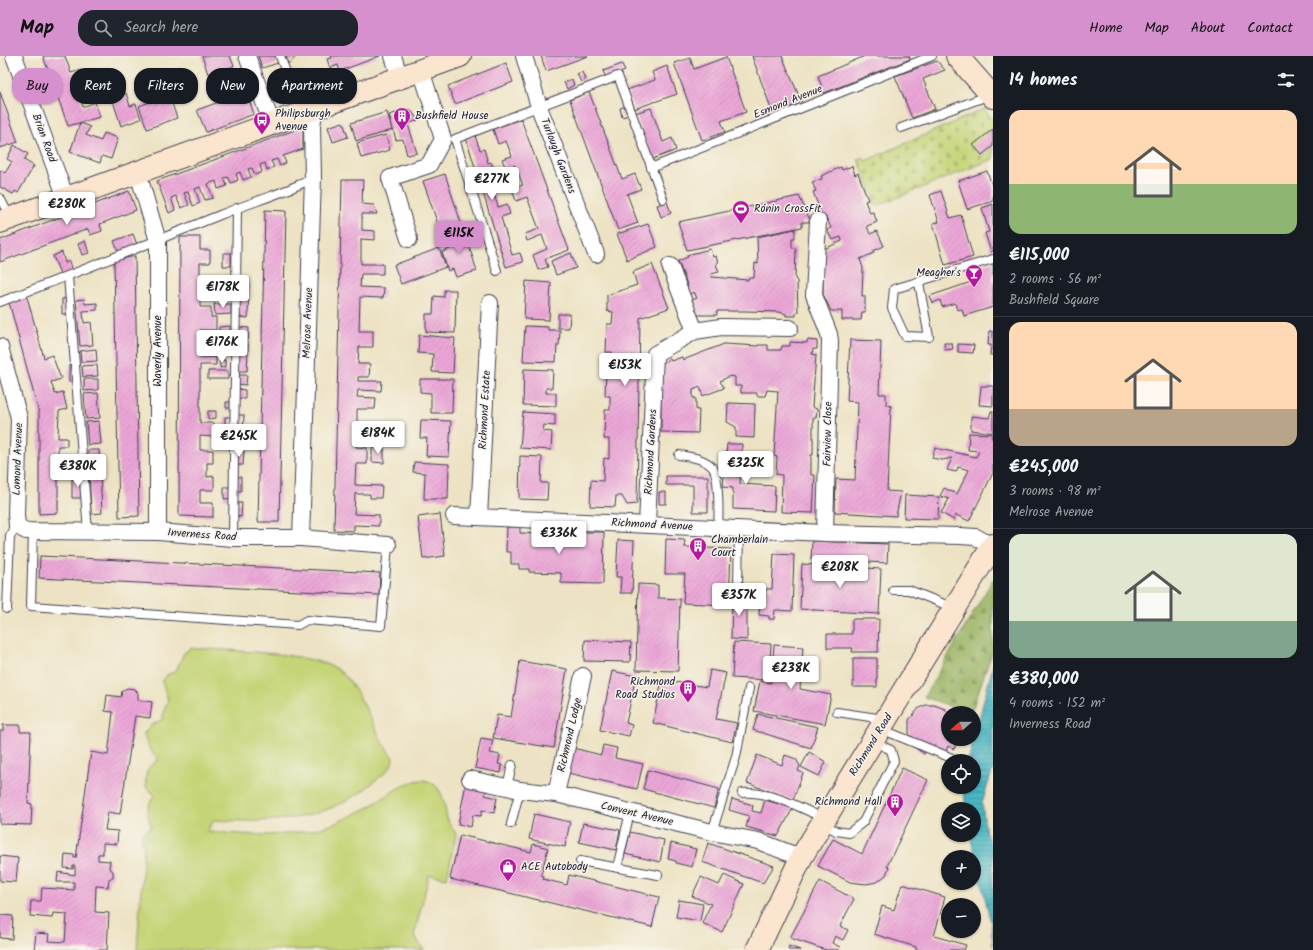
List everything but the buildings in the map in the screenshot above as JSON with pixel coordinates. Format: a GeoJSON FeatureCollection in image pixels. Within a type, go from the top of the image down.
{"type":"FeatureCollection","features":[{"type":"Feature","properties":{"kind":"street","name":"Brian Road"},"geometry":{"type":"LineString","coordinates":[[14,56],[66,198]]}},
{"type":"Feature","properties":{"kind":"street"},"geometry":{"type":"LineString","coordinates":[[247,56],[272,124]]}},
{"type":"Feature","properties":{"kind":"street"},"geometry":{"type":"LineString","coordinates":[[393,56],[400,78]]}},
{"type":"Feature","properties":{"kind":"street"},"geometry":{"type":"LineString","coordinates":[[5,220],[460,56]]}},
{"type":"Feature","properties":{"kind":"street","name":"Turlough Gardens"},"geometry":{"type":"LineString","coordinates":[[524,56],[539,107],[596,254]]}},
{"type":"Feature","properties":{"kind":"street"},"geometry":{"type":"LineString","coordinates":[[956,56],[992,96]]}},
{"type":"Feature","properties":{"kind":"street"},"geometry":{"type":"LineString","coordinates":[[409,239],[390,178],[429,165],[443,139],[421,70]]}},
{"type":"Feature","properties":{"kind":"street","name":"Melrose Avenue"},"geometry":{"type":"LineString","coordinates":[[301,538],[313,178],[312,126],[308,111]]}},
{"type":"Feature","properties":{"kind":"street","name":"Waverly Avenue"},"geometry":{"type":"LineString","coordinates":[[138,172],[158,241],[158,532]]}},
{"type":"Feature","properties":{"kind":"street","name":"Fairview Close"},"geometry":{"type":"LineString","coordinates":[[818,221],[814,294],[830,334],[825,533]]}},
{"type":"Feature","properties":{"kind":"street"},"geometry":{"type":"LineString","coordinates":[[670,266],[695,331]]}},
{"type":"Feature","properties":{"kind":"street","name":"Richmond Estate"},"geometry":{"type":"LineString","coordinates":[[479,517],[490,303]]}},
{"type":"Feature","properties":{"kind":"street","name":"Richmond Gardens"},"geometry":{"type":"LineString","coordinates":[[647,524],[655,354],[695,331],[721,327],[790,328]]}},
{"type":"Feature","properties":{"kind":"street","name":"Lomond Avenue"},"geometry":{"type":"LineString","coordinates":[[0,347],[19,418],[16,514],[17,526]]}},
{"type":"Feature","properties":{"kind":"street","name":"Richmond Avenue"},"geometry":{"type":"LineString","coordinates":[[454,516],[647,524],[718,533],[739,529],[825,533],[965,536],[980,538],[993,545]]}},
{"type":"Feature","properties":{"kind":"street","name":"Inverness Road"},"geometry":{"type":"LineString","coordinates":[[17,526],[26,531],[158,532],[233,538],[301,538],[388,544]]}},
{"type":"Feature","properties":{"kind":"street","name":"Richmond Road"},"geometry":{"type":"LineString","coordinates":[[761,949],[802,856],[993,545]]}},
{"type":"Feature","properties":{"kind":"street","name":"Richmond Lodge"},"geometry":{"type":"LineString","coordinates":[[556,794],[583,676]]}},
{"type":"Feature","properties":{"kind":"street","name":"Convent Avenue"},"geometry":{"type":"LineString","coordinates":[[470,778],[513,789],[556,794],[712,832],[758,841],[802,856]]}},
{"type":"Feature","properties":{"kind":"lane"},"geometry":{"type":"LineString","coordinates":[[280,56],[308,111]]}},
{"type":"Feature","properties":{"kind":"lane","name":"Esmond Avenue"},"geometry":{"type":"LineString","coordinates":[[651,168],[932,56]]}},
{"type":"Feature","properties":{"kind":"lane"},"geometry":{"type":"LineString","coordinates":[[497,271],[455,139],[618,76],[663,199]]}},
{"type":"Feature","properties":{"kind":"lane"},"geometry":{"type":"LineString","coordinates":[[901,128],[992,96]]}},
{"type":"Feature","properties":{"kind":"lane"},"geometry":{"type":"LineString","coordinates":[[0,302],[300,185],[313,178]]}},
{"type":"Feature","properties":{"kind":"lane"},"geometry":{"type":"LineString","coordinates":[[0,198],[5,220]]}},
{"type":"Feature","properties":{"kind":"lane"},"geometry":{"type":"LineString","coordinates":[[233,538],[238,208]]}},
{"type":"Feature","properties":{"kind":"lane"},"geometry":{"type":"LineString","coordinates":[[919,283],[929,337],[906,336],[892,308],[894,289],[919,283],[993,259]]}},
{"type":"Feature","properties":{"kind":"lane"},"geometry":{"type":"LineString","coordinates":[[68,276],[88,532]]}},
{"type":"Feature","properties":{"kind":"lane"},"geometry":{"type":"LineString","coordinates":[[679,455],[699,459],[713,468],[716,477],[718,533]]}},
{"type":"Feature","properties":{"kind":"lane"},"geometry":{"type":"LineString","coordinates":[[7,609],[10,536],[17,526]]}},
{"type":"Feature","properties":{"kind":"lane"},"geometry":{"type":"LineString","coordinates":[[738,587],[739,529]]}},
{"type":"Feature","properties":{"kind":"lane"},"geometry":{"type":"LineString","coordinates":[[33,531],[31,606],[298,625],[307,620],[381,626],[388,544]]}},
{"type":"Feature","properties":{"kind":"lane"},"geometry":{"type":"LineString","coordinates":[[0,548],[9,548]]}},
{"type":"Feature","properties":{"kind":"lane"},"geometry":{"type":"LineString","coordinates":[[894,590],[909,590],[954,608]]}},
{"type":"Feature","properties":{"kind":"lane"},"geometry":{"type":"LineString","coordinates":[[712,832],[736,757],[749,688]]}},
{"type":"Feature","properties":{"kind":"lane"},"geometry":{"type":"LineString","coordinates":[[837,712],[941,754]]}},
{"type":"Feature","properties":{"kind":"lane"},"geometry":{"type":"LineString","coordinates":[[742,793],[756,792],[802,808],[824,821],[836,831],[849,832],[863,822],[894,761],[891,750],[880,730]]}},
{"type":"Feature","properties":{"kind":"lane"},"geometry":{"type":"LineString","coordinates":[[511,824],[513,789],[512,766]]}},
{"type":"Feature","properties":{"kind":"lane"},"geometry":{"type":"LineString","coordinates":[[617,868],[630,812]]}},
{"type":"Feature","properties":{"kind":"lane"},"geometry":{"type":"LineString","coordinates":[[580,861],[658,876]]}},
{"type":"Feature","properties":{"kind":"green space"},"geometry":{"type":"Polygon","coordinates":[[[984,109],[993,120],[993,159],[876,206],[858,159],[863,157],[865,161],[984,109]]]}},
{"type":"Feature","properties":{"kind":"green space"},"geometry":{"type":"Polygon","coordinates":[[[993,579],[993,650],[973,706],[948,706],[924,697],[993,579]]]}},
{"type":"Feature","properties":{"kind":"green space"},"geometry":{"type":"Polygon","coordinates":[[[191,648],[282,655],[318,662],[333,667],[343,674],[351,683],[364,704],[386,748],[393,758],[393,762],[384,774],[357,795],[338,805],[299,817],[278,820],[214,820],[207,831],[262,835],[302,832],[323,827],[342,820],[367,808],[399,788],[416,781],[425,780],[436,786],[443,799],[447,818],[456,834],[447,878],[429,875],[414,936],[424,950],[137,950],[144,846],[141,839],[142,834],[152,826],[148,818],[148,810],[155,795],[146,787],[146,774],[151,765],[159,760],[149,748],[144,733],[150,726],[163,719],[163,713],[168,700],[162,682],[167,675],[176,671],[184,653],[191,648]]]}},
{"type":"Feature","properties":{"kind":"water"},"geometry":{"type":"Polygon","coordinates":[[[993,665],[993,769],[982,803],[986,833],[993,851],[993,946],[991,923],[981,881],[981,850],[974,850],[972,842],[981,842],[981,802],[965,802],[964,794],[981,794],[981,754],[970,754],[972,746],[981,746],[981,711],[993,665]]]}},
{"type":"Feature","properties":{"kind":"place","name":"Bushfield House"},"geometry":{"type":"Point","coordinates":[402,131]}},
{"type":"Feature","properties":{"kind":"place","name":"Philipsburgh Avenue"},"geometry":{"type":"Point","coordinates":[262,135]}},
{"type":"Feature","properties":{"kind":"place","name":"Rónin CrossFit"},"geometry":{"type":"Point","coordinates":[741,224]}},
{"type":"Feature","properties":{"kind":"place","name":"Meagher's"},"geometry":{"type":"Point","coordinates":[974,288]}},
{"type":"Feature","properties":{"kind":"place","name":"Chamberlain Court"},"geometry":{"type":"Point","coordinates":[698,561]}},
{"type":"Feature","properties":{"kind":"place","name":"Richmond Road Studios"},"geometry":{"type":"Point","coordinates":[688,703]}},
{"type":"Feature","properties":{"kind":"place","name":"Richmond Hall"},"geometry":{"type":"Point","coordinates":[895,817]}},
{"type":"Feature","properties":{"kind":"place","name":"ACE Autobody"},"geometry":{"type":"Point","coordinates":[508,882]}}]}
